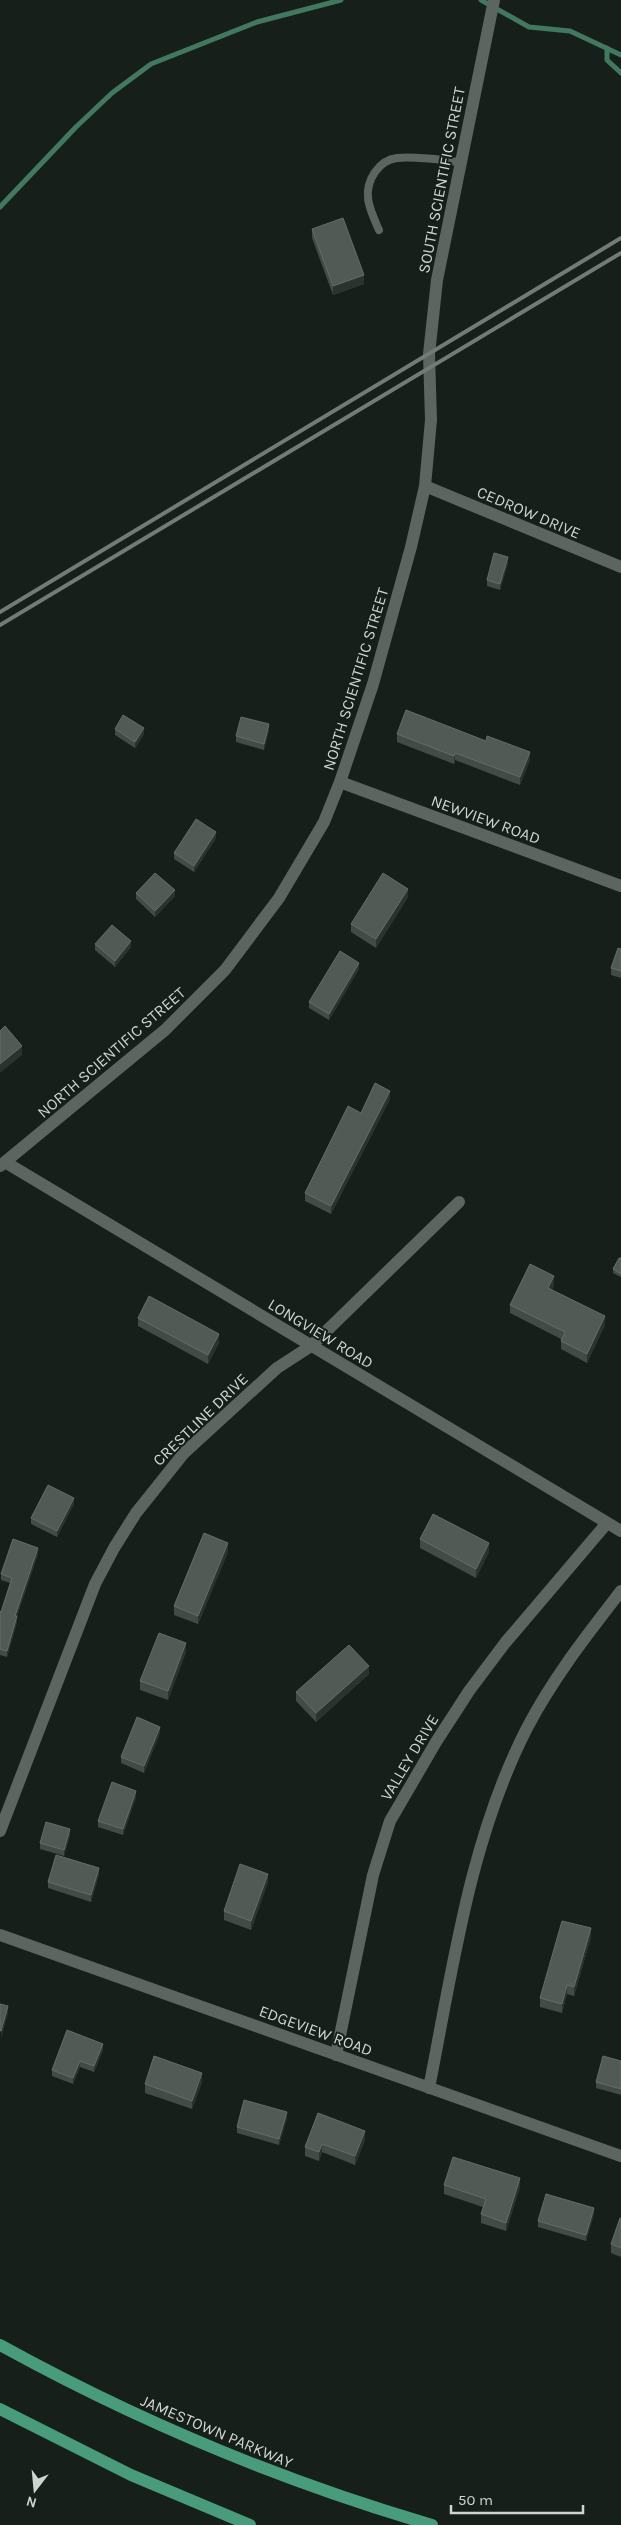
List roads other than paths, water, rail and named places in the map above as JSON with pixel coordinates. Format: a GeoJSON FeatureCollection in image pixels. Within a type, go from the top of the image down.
{"type":"FeatureCollection","features":[{"type":"Feature","properties":{"kind":"main road","name":"JAMESTOWN PARKWAY"},"geometry":{"type":"LineString","coordinates":[[0,2344],[102,2399],[214,2450],[328,2493],[432,2525]]}},
{"type":"Feature","properties":{"kind":"main road"},"geometry":{"type":"LineString","coordinates":[[0,2409],[131,2475],[250,2525]]}},
{"type":"Feature","properties":{"kind":"street","name":"SOUTH SCIENTIFIC STREET"},"geometry":{"type":"LineString","coordinates":[[430,367],[429,354],[437,280],[494,0]]}},
{"type":"Feature","properties":{"kind":"street","name":"NORTH SCIENTIFIC STREET"},"geometry":{"type":"LineString","coordinates":[[2,1164],[165,1030],[225,970],[280,898],[324,822],[340,782],[373,684],[411,547],[425,486],[431,420],[430,367]]}},
{"type":"Feature","properties":{"kind":"street","name":"CEDROW DRIVE"},"geometry":{"type":"LineString","coordinates":[[425,486],[621,567]]}},
{"type":"Feature","properties":{"kind":"street","name":"NEWVIEW ROAD"},"geometry":{"type":"LineString","coordinates":[[340,782],[621,886]]}},
{"type":"Feature","properties":{"kind":"street","name":"LONGVIEW ROAD"},"geometry":{"type":"LineString","coordinates":[[2,1164],[312,1346],[621,1531]]}},
{"type":"Feature","properties":{"kind":"street","name":"CRESTLINE DRIVE"},"geometry":{"type":"LineString","coordinates":[[0,1831],[81,1616],[99,1577],[127,1527],[160,1480],[184,1453],[277,1368],[312,1346],[458,1202]]}},
{"type":"Feature","properties":{"kind":"street","name":"VALLEY DRIVE"},"geometry":{"type":"LineString","coordinates":[[336,2055],[373,1874],[390,1821],[468,1691],[505,1643],[607,1523]]}},
{"type":"Feature","properties":{"kind":"street"},"geometry":{"type":"LineString","coordinates":[[429,2088],[468,1894],[489,1821],[507,1771],[549,1689],[574,1652],[621,1591]]}},
{"type":"Feature","properties":{"kind":"street","name":"EDGEVIEW ROAD"},"geometry":{"type":"LineString","coordinates":[[0,1935],[621,2156]]}},
{"type":"Feature","properties":{"kind":"lane"},"geometry":{"type":"LineString","coordinates":[[379,230],[369,208],[366,195],[370,179],[381,164],[396,158],[460,162]]}},
{"type":"Feature","properties":{"kind":"waterway"},"geometry":{"type":"LineString","coordinates":[[0,207],[76,127],[112,93],[151,64],[257,22],[341,0]]}},
{"type":"Feature","properties":{"kind":"waterway"},"geometry":{"type":"LineString","coordinates":[[481,0],[529,27],[570,31],[621,55]]}},
{"type":"Feature","properties":{"kind":"waterway"},"geometry":{"type":"LineString","coordinates":[[607,48],[607,60],[621,73]]}},
{"type":"Feature","properties":{"kind":"railway"},"geometry":{"type":"LineString","coordinates":[[0,612],[621,238]]}},
{"type":"Feature","properties":{"kind":"railway"},"geometry":{"type":"LineString","coordinates":[[0,625],[621,253]]}}]}
